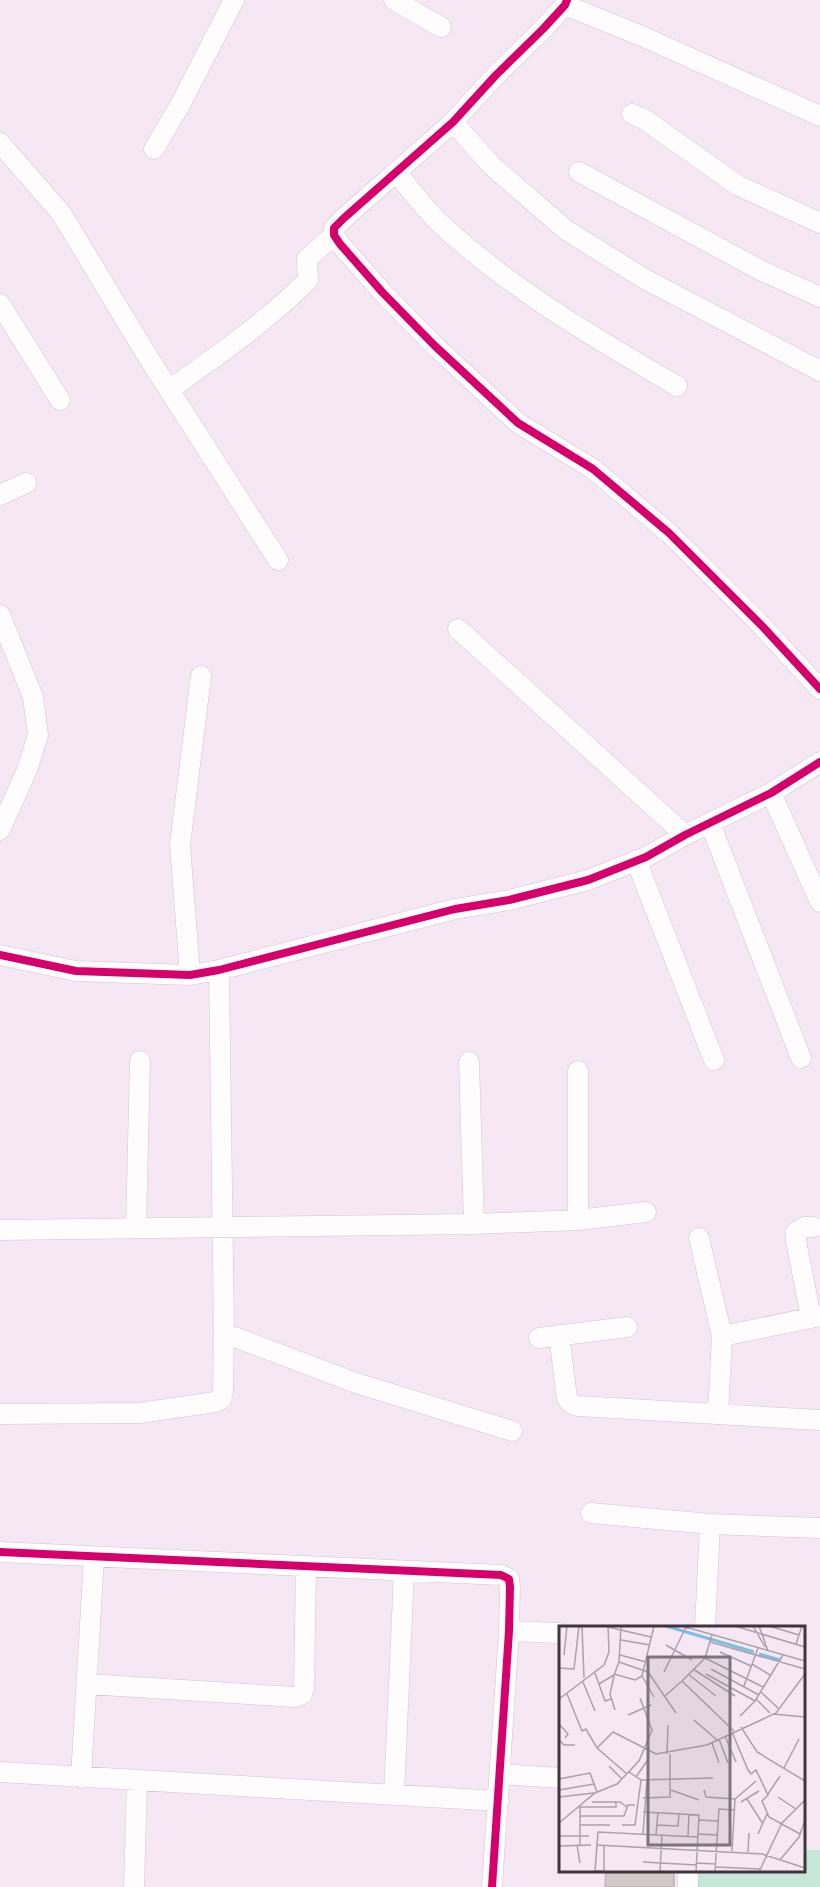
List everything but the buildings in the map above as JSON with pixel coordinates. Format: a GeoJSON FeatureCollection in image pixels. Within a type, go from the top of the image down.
{"type":"FeatureCollection","features":[{"type":"Feature","properties":{"kind":"street"},"geometry":{"type":"LineString","coordinates":[[154,149],[180,105],[234,0]]}},
{"type":"Feature","properties":{"kind":"street"},"geometry":{"type":"LineString","coordinates":[[394,0],[441,27]]}},
{"type":"Feature","properties":{"kind":"street"},"geometry":{"type":"LineString","coordinates":[[820,116],[566,3],[453,122],[334,228],[334,235],[340,244],[383,293],[435,346],[518,423],[593,469],[669,533],[763,627],[820,689]]}},
{"type":"Feature","properties":{"kind":"street"},"geometry":{"type":"LineString","coordinates":[[632,114],[644,119],[737,185],[820,223]]}},
{"type":"Feature","properties":{"kind":"street"},"geometry":{"type":"LineString","coordinates":[[453,122],[492,166],[566,230],[643,278],[820,371]]}},
{"type":"Feature","properties":{"kind":"street"},"geometry":{"type":"LineString","coordinates":[[0,143],[60,213],[169,390],[278,560]]}},
{"type":"Feature","properties":{"kind":"street"},"geometry":{"type":"LineString","coordinates":[[396,172],[443,226],[505,276],[603,343],[677,386]]}},
{"type":"Feature","properties":{"kind":"street"},"geometry":{"type":"LineString","coordinates":[[579,172],[760,270],[820,297]]}},
{"type":"Feature","properties":{"kind":"street"},"geometry":{"type":"LineString","coordinates":[[169,390],[228,348],[296,292],[308,280],[307,260],[334,235]]}},
{"type":"Feature","properties":{"kind":"street"},"geometry":{"type":"LineString","coordinates":[[0,304],[60,400]]}},
{"type":"Feature","properties":{"kind":"street"},"geometry":{"type":"LineString","coordinates":[[0,495],[26,483]]}},
{"type":"Feature","properties":{"kind":"street"},"geometry":{"type":"LineString","coordinates":[[0,615],[33,697],[38,735],[27,770],[0,830]]}},
{"type":"Feature","properties":{"kind":"street"},"geometry":{"type":"LineString","coordinates":[[458,630],[685,835]]}},
{"type":"Feature","properties":{"kind":"street"},"geometry":{"type":"LineString","coordinates":[[190,975],[180,845],[201,676]]}},
{"type":"Feature","properties":{"kind":"street"},"geometry":{"type":"LineString","coordinates":[[0,955],[76,971],[190,975],[219,970],[455,909],[509,900],[588,880],[636,861],[771,794],[820,762]]}},
{"type":"Feature","properties":{"kind":"street"},"geometry":{"type":"LineString","coordinates":[[771,794],[820,902]]}},
{"type":"Feature","properties":{"kind":"street"},"geometry":{"type":"LineString","coordinates":[[710,823],[801,1058]]}},
{"type":"Feature","properties":{"kind":"street"},"geometry":{"type":"LineString","coordinates":[[636,861],[714,1060]]}},
{"type":"Feature","properties":{"kind":"street"},"geometry":{"type":"LineString","coordinates":[[0,1414],[140,1413],[221,1399],[224,1333],[219,970]]}},
{"type":"Feature","properties":{"kind":"street"},"geometry":{"type":"LineString","coordinates":[[136,1227],[140,1061]]}},
{"type":"Feature","properties":{"kind":"street"},"geometry":{"type":"LineString","coordinates":[[469,1062],[474,1224]]}},
{"type":"Feature","properties":{"kind":"street"},"geometry":{"type":"LineString","coordinates":[[578,1071],[578,1220]]}},
{"type":"Feature","properties":{"kind":"street"},"geometry":{"type":"LineString","coordinates":[[0,1230],[474,1224],[578,1220],[646,1212]]}},
{"type":"Feature","properties":{"kind":"street"},"geometry":{"type":"LineString","coordinates":[[722,1336],[816,1316],[796,1241],[796,1232],[804,1227],[813,1227]]}},
{"type":"Feature","properties":{"kind":"street"},"geometry":{"type":"LineString","coordinates":[[699,1238],[722,1336],[718,1414]]}},
{"type":"Feature","properties":{"kind":"street"},"geometry":{"type":"LineString","coordinates":[[539,1338],[627,1327]]}},
{"type":"Feature","properties":{"kind":"street"},"geometry":{"type":"LineString","coordinates":[[224,1333],[356,1383],[512,1431]]}},
{"type":"Feature","properties":{"kind":"street"},"geometry":{"type":"LineString","coordinates":[[559,1335],[567,1399],[578,1407],[820,1420]]}},
{"type":"Feature","properties":{"kind":"street"},"geometry":{"type":"LineString","coordinates":[[591,1514],[710,1524],[820,1528]]}},
{"type":"Feature","properties":{"kind":"street"},"geometry":{"type":"LineString","coordinates":[[705,1626],[710,1524]]}},
{"type":"Feature","properties":{"kind":"street"},"geometry":{"type":"LineString","coordinates":[[0,1552],[501,1575],[509,1579],[509,1631],[492,1887]]}},
{"type":"Feature","properties":{"kind":"street"},"geometry":{"type":"LineString","coordinates":[[81,1778],[94,1557]]}},
{"type":"Feature","properties":{"kind":"street"},"geometry":{"type":"LineString","coordinates":[[87,1684],[296,1697],[302,1694],[304,1688],[306,1567]]}},
{"type":"Feature","properties":{"kind":"street"},"geometry":{"type":"LineString","coordinates":[[394,1795],[404,1572]]}},
{"type":"Feature","properties":{"kind":"street"},"geometry":{"type":"LineString","coordinates":[[509,1631],[559,1633]]}},
{"type":"Feature","properties":{"kind":"street"},"geometry":{"type":"LineString","coordinates":[[0,1772],[499,1801]]}},
{"type":"Feature","properties":{"kind":"street"},"geometry":{"type":"LineString","coordinates":[[500,1773],[559,1778]]}},
{"type":"Feature","properties":{"kind":"street"},"geometry":{"type":"LineString","coordinates":[[134,1887],[137,1780]]}},
{"type":"Feature","properties":{"kind":"green space"},"geometry":{"type":"Polygon","coordinates":[[[805,1850],[820,1850],[820,1887],[698,1887],[698,1872],[805,1872],[805,1850]]]}},
{"type":"Feature","properties":{"kind":"cycle path"},"geometry":{"type":"LineString","coordinates":[[567,0],[543,29],[453,122],[344,218],[334,228],[334,235],[383,293],[435,346],[518,423],[593,469],[669,533],[763,627],[820,689]]}},
{"type":"Feature","properties":{"kind":"cycle path"},"geometry":{"type":"LineString","coordinates":[[0,955],[76,971],[190,975],[219,970],[455,909],[509,900],[588,880],[646,857],[685,835],[771,793],[820,762]]}},
{"type":"Feature","properties":{"kind":"cycle path"},"geometry":{"type":"LineString","coordinates":[[0,1552],[501,1575],[509,1579],[509,1631],[492,1887]]}}]}
